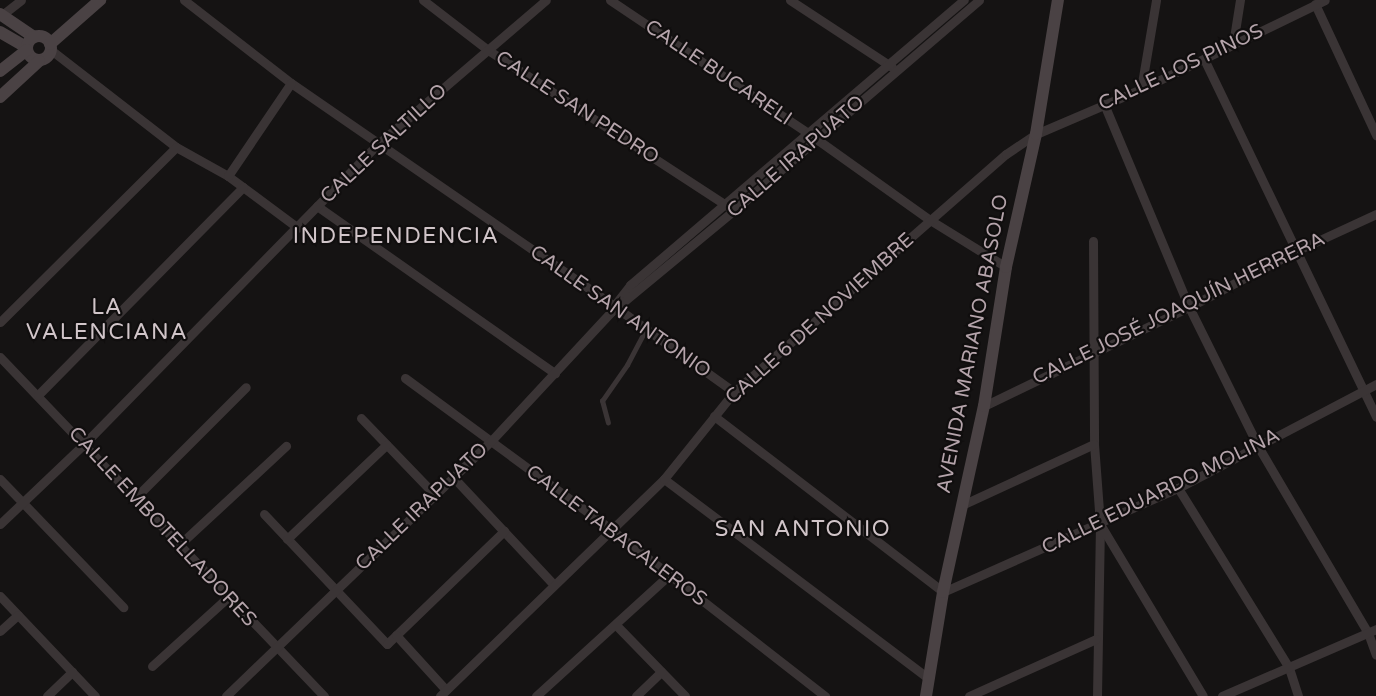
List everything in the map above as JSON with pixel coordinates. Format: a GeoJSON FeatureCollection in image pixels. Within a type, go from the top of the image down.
{"type":"FeatureCollection","features":[{"type":"Feature","properties":{"kind":"street"},"geometry":{"type":"LineString","coordinates":[[21,0],[1,14],[29,45],[29,56],[39,61]]}},
{"type":"Feature","properties":{"kind":"street"},"geometry":{"type":"LineString","coordinates":[[0,97],[39,61],[45,59],[51,47],[100,0]]}},
{"type":"Feature","properties":{"kind":"street","name":"CALLE SAN ANTONIO"},"geometry":{"type":"LineString","coordinates":[[184,0],[291,83],[646,329],[734,393]]}},
{"type":"Feature","properties":{"kind":"street","name":"CALLE SAN PEDRO"},"geometry":{"type":"LineString","coordinates":[[423,0],[489,50],[729,208]]}},
{"type":"Feature","properties":{"kind":"street","name":"CALLE SALTILLO"},"geometry":{"type":"LineString","coordinates":[[0,524],[84,444],[378,144],[546,0]]}},
{"type":"Feature","properties":{"kind":"street","name":"CALLE BUCARELI"},"geometry":{"type":"LineString","coordinates":[[610,0],[808,133],[930,219],[1006,267]]}},
{"type":"Feature","properties":{"kind":"street"},"geometry":{"type":"LineString","coordinates":[[790,0],[893,68]]}},
{"type":"Feature","properties":{"kind":"street","name":"CALLE IRAPUATO"},"geometry":{"type":"LineString","coordinates":[[226,696],[491,441],[614,308],[630,285],[816,140],[964,0]]}},
{"type":"Feature","properties":{"kind":"street","name":"CALLE IRAPUATO"},"geometry":{"type":"LineString","coordinates":[[729,208],[808,133],[979,0]]}},
{"type":"Feature","properties":{"kind":"street","name":"AVENIDA MARIANO ABASOLO"},"geometry":{"type":"LineString","coordinates":[[926,696],[943,592],[984,406],[1006,267],[1036,134],[1058,0]]}},
{"type":"Feature","properties":{"kind":"street"},"geometry":{"type":"LineString","coordinates":[[1141,89],[1156,0]]}},
{"type":"Feature","properties":{"kind":"street"},"geometry":{"type":"LineString","coordinates":[[1233,44],[1240,0]]}},
{"type":"Feature","properties":{"kind":"street","name":"CALLE LOS PINOS"},"geometry":{"type":"LineString","coordinates":[[1036,134],[1141,89],[1325,0]]}},
{"type":"Feature","properties":{"kind":"street"},"geometry":{"type":"LineString","coordinates":[[1315,4],[1376,135]]}},
{"type":"Feature","properties":{"kind":"street"},"geometry":{"type":"LineString","coordinates":[[0,32],[29,45]]}},
{"type":"Feature","properties":{"kind":"street"},"geometry":{"type":"LineString","coordinates":[[0,71],[29,45],[44,37],[51,47],[176,147],[228,176],[298,228]]}},
{"type":"Feature","properties":{"kind":"street"},"geometry":{"type":"LineString","coordinates":[[1204,59],[1376,417]]}},
{"type":"Feature","properties":{"kind":"street"},"geometry":{"type":"LineString","coordinates":[[228,176],[291,83]]}},
{"type":"Feature","properties":{"kind":"street"},"geometry":{"type":"LineString","coordinates":[[1104,104],[1189,307],[1259,448],[1372,631],[1376,655]]}},
{"type":"Feature","properties":{"kind":"street","name":"CALLE 6 DE NOVIEMBRE"},"geometry":{"type":"LineString","coordinates":[[443,693],[613,531],[664,479],[734,393],[930,219],[1006,154],[1036,134]]}},
{"type":"Feature","properties":{"kind":"street"},"geometry":{"type":"LineString","coordinates":[[0,322],[176,147]]}},
{"type":"Feature","properties":{"kind":"street"},"geometry":{"type":"LineString","coordinates":[[38,395],[243,186]]}},
{"type":"Feature","properties":{"kind":"street"},"geometry":{"type":"LineString","coordinates":[[317,206],[555,373]]}},
{"type":"Feature","properties":{"kind":"street","name":"CALLE JOSÉ JOAQUÍN HERRERA"},"geometry":{"type":"LineString","coordinates":[[984,406],[1189,307],[1296,251],[1376,214]]}},
{"type":"Feature","properties":{"kind":"street"},"geometry":{"type":"LineString","coordinates":[[1093,241],[1094,444],[1100,524],[1096,639],[1097,696]]}},
{"type":"Feature","properties":{"kind":"street","name":"CALLE EMBOTELLADORES"},"geometry":{"type":"LineString","coordinates":[[0,357],[275,648],[324,696]]}},
{"type":"Feature","properties":{"kind":"street","name":"CALLE TABACALEROS"},"geometry":{"type":"LineString","coordinates":[[405,378],[613,531],[825,696]]}},
{"type":"Feature","properties":{"kind":"street","name":"CALLE EDUARDO MOLINA"},"geometry":{"type":"LineString","coordinates":[[943,592],[1178,488],[1259,448],[1376,384]]}},
{"type":"Feature","properties":{"kind":"street"},"geometry":{"type":"LineString","coordinates":[[134,499],[246,387]]}},
{"type":"Feature","properties":{"kind":"street"},"geometry":{"type":"LineString","coordinates":[[714,416],[943,592]]}},
{"type":"Feature","properties":{"kind":"street"},"geometry":{"type":"LineString","coordinates":[[361,418],[435,495]]}},
{"type":"Feature","properties":{"kind":"street"},"geometry":{"type":"LineString","coordinates":[[962,505],[1094,444]]}},
{"type":"Feature","properties":{"kind":"street"},"geometry":{"type":"LineString","coordinates":[[287,538],[386,445]]}},
{"type":"Feature","properties":{"kind":"street"},"geometry":{"type":"LineString","coordinates":[[179,545],[286,446]]}},
{"type":"Feature","properties":{"kind":"street"},"geometry":{"type":"LineString","coordinates":[[454,478],[554,585]]}},
{"type":"Feature","properties":{"kind":"street"},"geometry":{"type":"LineString","coordinates":[[0,479],[123,608]]}},
{"type":"Feature","properties":{"kind":"street"},"geometry":{"type":"LineString","coordinates":[[664,479],[929,680]]}},
{"type":"Feature","properties":{"kind":"street"},"geometry":{"type":"LineString","coordinates":[[1178,488],[1289,668],[1298,696]]}},
{"type":"Feature","properties":{"kind":"street"},"geometry":{"type":"LineString","coordinates":[[264,514],[387,644],[504,531]]}},
{"type":"Feature","properties":{"kind":"street"},"geometry":{"type":"LineString","coordinates":[[1100,524],[1203,696]]}},
{"type":"Feature","properties":{"kind":"street"},"geometry":{"type":"LineString","coordinates":[[536,696],[669,575]]}},
{"type":"Feature","properties":{"kind":"street"},"geometry":{"type":"LineString","coordinates":[[0,596],[95,696]]}},
{"type":"Feature","properties":{"kind":"street"},"geometry":{"type":"LineString","coordinates":[[152,666],[228,597]]}},
{"type":"Feature","properties":{"kind":"street"},"geometry":{"type":"LineString","coordinates":[[0,631],[18,615]]}},
{"type":"Feature","properties":{"kind":"street"},"geometry":{"type":"LineString","coordinates":[[616,625],[685,696]]}},
{"type":"Feature","properties":{"kind":"street"},"geometry":{"type":"LineString","coordinates":[[1222,696],[1372,631]]}},
{"type":"Feature","properties":{"kind":"street"},"geometry":{"type":"LineString","coordinates":[[396,635],[443,693]]}},
{"type":"Feature","properties":{"kind":"street"},"geometry":{"type":"LineString","coordinates":[[969,696],[1096,639]]}},
{"type":"Feature","properties":{"kind":"street"},"geometry":{"type":"LineString","coordinates":[[47,696],[72,672]]}},
{"type":"Feature","properties":{"kind":"street"},"geometry":{"type":"LineString","coordinates":[[636,696],[661,672]]}},
{"type":"Feature","properties":{"kind":"lane"},"geometry":{"type":"LineString","coordinates":[[608,423],[602,401],[627,365],[646,329]]}},
{"type":"Feature","properties":{"kind":"district","name":"INDEPENDENCIA"},"geometry":{"type":"Point","coordinates":[396,237]}},
{"type":"Feature","properties":{"kind":"district","name":"LA VALENCIANA"},"geometry":{"type":"Point","coordinates":[107,320]}},
{"type":"Feature","properties":{"kind":"district","name":"SAN ANTONIO"},"geometry":{"type":"Point","coordinates":[803,530]}}]}
